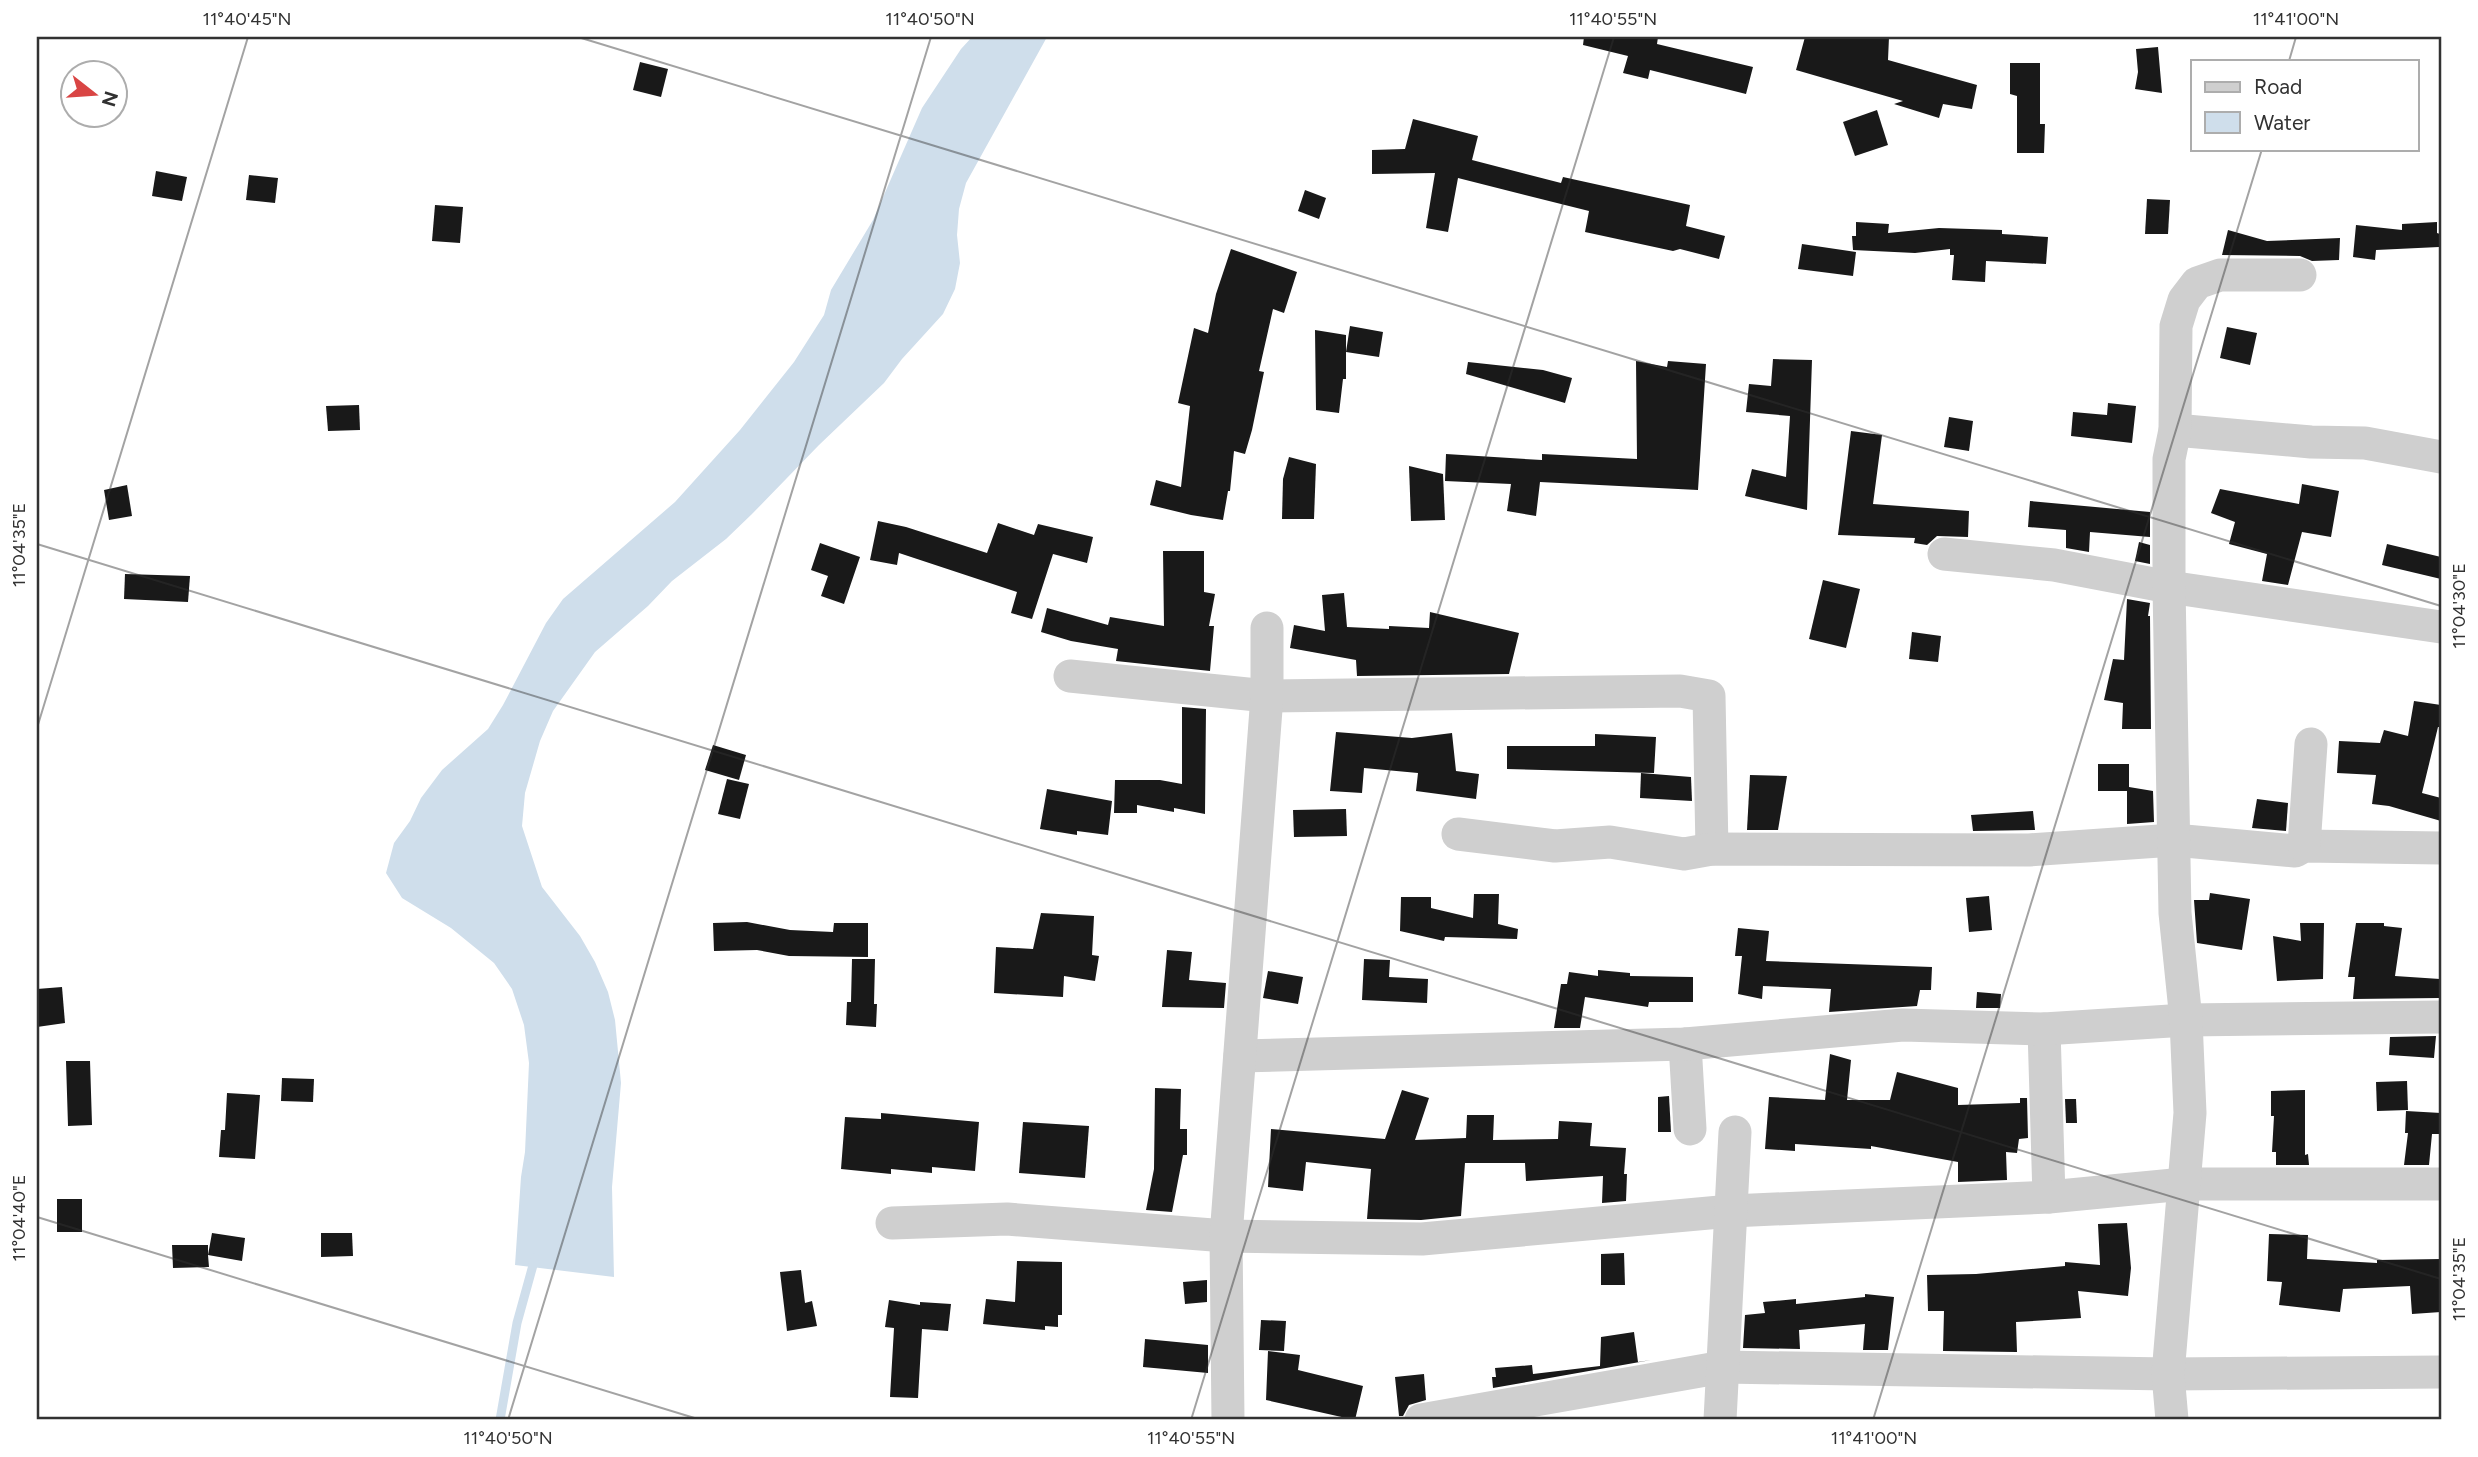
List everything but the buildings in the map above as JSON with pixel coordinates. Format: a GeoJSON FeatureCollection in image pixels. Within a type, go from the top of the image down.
{"type":"FeatureCollection","features":[{"type":"Feature","properties":{"kind":"street"},"geometry":{"type":"LineString","coordinates":[[2172,1420],[2168,1374],[2190,1114],[2186,1020],[2175,913],[2169,587],[2169,459],[2175,430],[2176,326],[2184,300],[2197,283],[2220,275],[2300,275]]}},
{"type":"Feature","properties":{"kind":"street"},"geometry":{"type":"LineString","coordinates":[[2175,430],[2311,442],[2365,443],[2441,457]]}},
{"type":"Feature","properties":{"kind":"street"},"geometry":{"type":"LineString","coordinates":[[1944,554],[2054,565],[2169,587],[2441,627]]}},
{"type":"Feature","properties":{"kind":"street"},"geometry":{"type":"LineString","coordinates":[[1228,1420],[1226,1237],[1267,696],[1268,628]]}},
{"type":"Feature","properties":{"kind":"street"},"geometry":{"type":"LineString","coordinates":[[1070,676],[1267,696],[1680,691],[1709,696],[1712,849]]}},
{"type":"Feature","properties":{"kind":"street"},"geometry":{"type":"LineString","coordinates":[[2304,846],[2311,744]]}},
{"type":"Feature","properties":{"kind":"street"},"geometry":{"type":"LineString","coordinates":[[1458,834],[1555,846],[1610,842],[1684,854],[1712,849],[2029,850],[2174,840],[2295,851],[2304,846],[2441,848]]}},
{"type":"Feature","properties":{"kind":"street"},"geometry":{"type":"LineString","coordinates":[[1240,1056],[1685,1044],[1903,1025],[2044,1029],[2186,1020],[2441,1017]]}},
{"type":"Feature","properties":{"kind":"street"},"geometry":{"type":"LineString","coordinates":[[2044,1029],[2049,1197]]}},
{"type":"Feature","properties":{"kind":"street"},"geometry":{"type":"LineString","coordinates":[[1685,1044],[1690,1129]]}},
{"type":"Feature","properties":{"kind":"street"},"geometry":{"type":"LineString","coordinates":[[1720,1420],[1735,1132]]}},
{"type":"Feature","properties":{"kind":"street"},"geometry":{"type":"LineString","coordinates":[[892,1223],[1007,1219],[1226,1237],[1422,1239],[1731,1211],[2049,1197],[2184,1184],[2441,1184]]}},
{"type":"Feature","properties":{"kind":"street"},"geometry":{"type":"LineString","coordinates":[[1421,1420],[1723,1367],[2168,1374],[2441,1372]]}},
{"type":"Feature","properties":{"kind":"water"},"geometry":{"type":"Polygon","coordinates":[[[972,37],[1047,37],[966,183],[959,209],[957,235],[960,263],[955,289],[943,314],[884,383],[752,514],[726,539],[672,581],[648,606],[595,652],[553,711],[540,741],[525,793],[522,826],[542,887],[580,936],[595,962],[608,992],[615,1020],[621,1083],[612,1187],[614,1277],[515,1265],[525,1152],[529,1063],[524,1025],[512,989],[494,963],[451,928],[402,898],[386,873],[394,843],[410,821],[421,798],[442,770],[488,729],[546,623],[563,599],[675,502],[740,430],[794,362],[824,315],[831,290],[873,220],[922,108],[972,37]]]}},
{"type":"Feature","properties":{"kind":"waterway"},"geometry":{"type":"LineString","coordinates":[[500,1420],[517,1323],[535,1258]]}}]}
